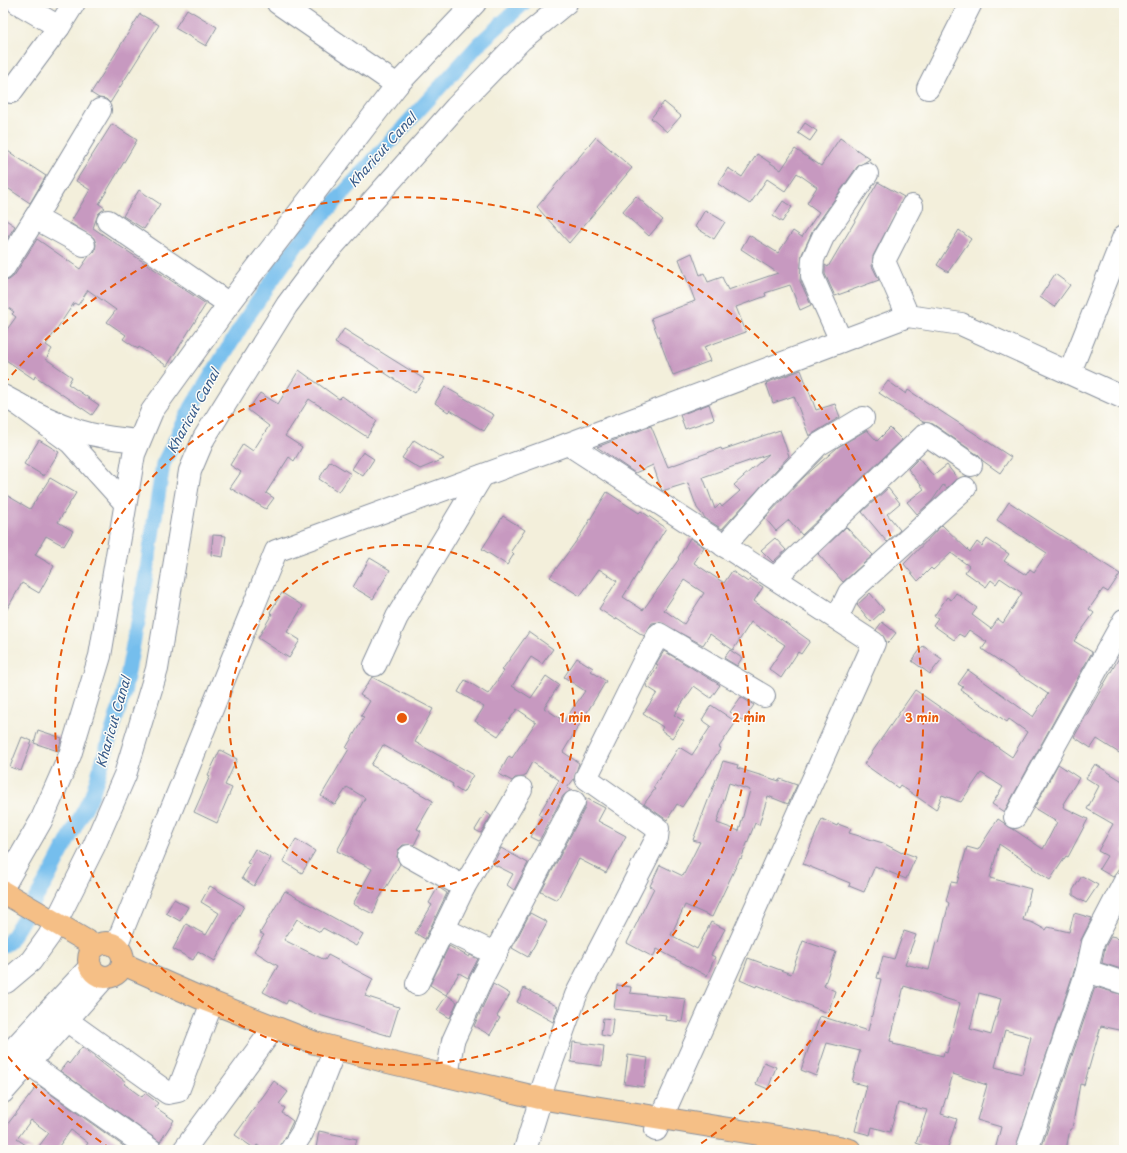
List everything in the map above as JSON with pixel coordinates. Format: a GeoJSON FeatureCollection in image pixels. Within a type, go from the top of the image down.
{"type":"FeatureCollection","features":[{"type":"Feature","properties":{"kind":"main road"},"geometry":{"type":"LineString","coordinates":[[6,899],[48,928],[105,962],[208,1013],[312,1054],[538,1105],[658,1124],[839,1147],[850,1150]]}},
{"type":"Feature","properties":{"kind":"main road"},"geometry":{"type":"LineString","coordinates":[[105,962],[315,1043],[447,1076],[538,1105]]}},
{"type":"Feature","properties":{"kind":"main road"},"geometry":{"type":"LineString","coordinates":[[658,1124],[784,1150]]}},
{"type":"Feature","properties":{"kind":"street"},"geometry":{"type":"LineString","coordinates":[[18,3],[59,27]]}},
{"type":"Feature","properties":{"kind":"street"},"geometry":{"type":"LineString","coordinates":[[3,87],[11,92],[59,27],[74,3]]}},
{"type":"Feature","properties":{"kind":"street"},"geometry":{"type":"LineString","coordinates":[[278,3],[398,85]]}},
{"type":"Feature","properties":{"kind":"street"},"geometry":{"type":"LineString","coordinates":[[6,899],[70,755],[100,656],[134,454],[152,411],[229,304],[398,85],[475,3]]}},
{"type":"Feature","properties":{"kind":"street"},"geometry":{"type":"LineString","coordinates":[[3,981],[6,982],[31,961],[94,846],[125,776],[157,669],[190,471],[204,438],[287,305],[323,257],[456,107],[521,40],[566,3]]}},
{"type":"Feature","properties":{"kind":"street"},"geometry":{"type":"LineString","coordinates":[[928,88],[970,3]]}},
{"type":"Feature","properties":{"kind":"street"},"geometry":{"type":"LineString","coordinates":[[3,269],[36,218],[100,110]]}},
{"type":"Feature","properties":{"kind":"street"},"geometry":{"type":"LineString","coordinates":[[841,341],[812,276],[813,259],[823,237],[867,174]]}},
{"type":"Feature","properties":{"kind":"street"},"geometry":{"type":"LineString","coordinates":[[908,316],[884,261],[912,206]]}},
{"type":"Feature","properties":{"kind":"street"},"geometry":{"type":"LineString","coordinates":[[36,218],[84,245]]}},
{"type":"Feature","properties":{"kind":"street"},"geometry":{"type":"LineString","coordinates":[[108,221],[229,304]]}},
{"type":"Feature","properties":{"kind":"street"},"geometry":{"type":"LineString","coordinates":[[1070,372],[1124,236]]}},
{"type":"Feature","properties":{"kind":"street"},"geometry":{"type":"LineString","coordinates":[[10,1071],[66,1020],[105,962],[276,551],[482,476],[908,316],[961,324],[1070,372],[1124,398]]}},
{"type":"Feature","properties":{"kind":"street"},"geometry":{"type":"LineString","coordinates":[[11,400],[78,430],[109,438],[139,441]]}},
{"type":"Feature","properties":{"kind":"street"},"geometry":{"type":"LineString","coordinates":[[11,400],[70,442],[125,503]]}},
{"type":"Feature","properties":{"kind":"street"},"geometry":{"type":"LineString","coordinates":[[724,546],[770,494],[818,445],[863,418]]}},
{"type":"Feature","properties":{"kind":"street"},"geometry":{"type":"LineString","coordinates":[[775,578],[926,434],[971,465]]}},
{"type":"Feature","properties":{"kind":"street"},"geometry":{"type":"LineString","coordinates":[[568,444],[874,643],[658,1124]]}},
{"type":"Feature","properties":{"kind":"street"},"geometry":{"type":"LineString","coordinates":[[375,665],[397,617],[482,476]]}},
{"type":"Feature","properties":{"kind":"street"},"geometry":{"type":"LineString","coordinates":[[837,618],[849,593],[965,488]]}},
{"type":"Feature","properties":{"kind":"street"},"geometry":{"type":"LineString","coordinates":[[1015,817],[1124,620]]}},
{"type":"Feature","properties":{"kind":"street"},"geometry":{"type":"LineString","coordinates":[[525,1150],[538,1105],[576,996],[657,838],[658,829],[586,778],[645,659],[659,634],[764,696]]}},
{"type":"Feature","properties":{"kind":"street"},"geometry":{"type":"LineString","coordinates":[[417,984],[464,887],[521,789]]}},
{"type":"Feature","properties":{"kind":"street"},"geometry":{"type":"LineString","coordinates":[[447,1076],[453,1041],[479,984],[574,802]]}},
{"type":"Feature","properties":{"kind":"street"},"geometry":{"type":"LineString","coordinates":[[410,856],[464,887]]}},
{"type":"Feature","properties":{"kind":"street"},"geometry":{"type":"LineString","coordinates":[[1026,1150],[1087,971],[1093,943],[1124,883]]}},
{"type":"Feature","properties":{"kind":"street"},"geometry":{"type":"LineString","coordinates":[[444,929],[496,954]]}},
{"type":"Feature","properties":{"kind":"street"},"geometry":{"type":"LineString","coordinates":[[10,1071],[105,962]]}},
{"type":"Feature","properties":{"kind":"street"},"geometry":{"type":"LineString","coordinates":[[1087,971],[1124,982]]}},
{"type":"Feature","properties":{"kind":"street"},"geometry":{"type":"LineString","coordinates":[[66,1020],[168,1093],[178,1092],[208,1013]]}},
{"type":"Feature","properties":{"kind":"street"},"geometry":{"type":"LineString","coordinates":[[184,1150],[267,1037]]}},
{"type":"Feature","properties":{"kind":"street"},"geometry":{"type":"LineString","coordinates":[[291,1150],[302,1133],[331,1059]]}},
{"type":"Feature","properties":{"kind":"street"},"geometry":{"type":"LineString","coordinates":[[10,1071],[151,1150]]}},
{"type":"Feature","properties":{"kind":"building"},"geometry":{"type":"Polygon","coordinates":[[[187,9],[217,27],[206,46],[175,28],[187,9]]]}},
{"type":"Feature","properties":{"kind":"building"},"geometry":{"type":"Polygon","coordinates":[[[140,14],[159,25],[110,103],[106,99],[99,98],[91,93],[140,14]]]}},
{"type":"Feature","properties":{"kind":"building"},"geometry":{"type":"Polygon","coordinates":[[[664,102],[681,116],[667,132],[651,118],[664,102]]]}},
{"type":"Feature","properties":{"kind":"building"},"geometry":{"type":"Polygon","coordinates":[[[805,123],[817,131],[810,141],[798,133],[805,123]]]}},
{"type":"Feature","properties":{"kind":"building"},"geometry":{"type":"Polygon","coordinates":[[[112,124],[137,140],[99,204],[105,208],[98,214],[93,228],[206,304],[167,366],[139,347],[138,349],[123,339],[126,335],[107,322],[116,310],[88,290],[78,305],[74,303],[46,345],[52,349],[46,359],[72,377],[68,384],[99,405],[92,415],[35,376],[34,379],[3,358],[3,335],[16,317],[12,314],[14,312],[3,304],[3,281],[9,280],[14,276],[37,239],[80,269],[89,256],[95,251],[96,244],[94,238],[70,223],[90,190],[76,181],[112,124]]]}},
{"type":"Feature","properties":{"kind":"building"},"geometry":{"type":"Polygon","coordinates":[[[596,137],[632,168],[569,243],[537,207],[596,137]]]}},
{"type":"Feature","properties":{"kind":"building"},"geometry":{"type":"Polygon","coordinates":[[[840,138],[870,159],[857,167],[813,230],[802,254],[800,281],[811,305],[800,310],[790,285],[765,293],[766,296],[736,307],[746,332],[704,347],[710,361],[673,375],[651,318],[695,301],[679,259],[692,253],[700,275],[704,273],[708,282],[722,277],[728,290],[778,273],[741,249],[749,235],[778,253],[793,231],[802,237],[819,212],[807,203],[817,187],[797,173],[785,191],[767,179],[750,204],[718,184],[728,168],[742,177],[757,154],[781,170],[795,149],[821,166],[840,138]]]}},
{"type":"Feature","properties":{"kind":"building"},"geometry":{"type":"Polygon","coordinates":[[[3,148],[46,176],[30,203],[3,185],[3,148]]]}},
{"type":"Feature","properties":{"kind":"building"},"geometry":{"type":"Polygon","coordinates":[[[878,182],[904,197],[873,256],[872,266],[879,280],[835,296],[825,274],[825,265],[828,267],[878,182]]]}},
{"type":"Feature","properties":{"kind":"building"},"geometry":{"type":"Polygon","coordinates":[[[139,190],[160,204],[144,229],[123,216],[139,190]]]}},
{"type":"Feature","properties":{"kind":"building"},"geometry":{"type":"Polygon","coordinates":[[[636,196],[663,220],[649,236],[622,212],[636,196]]]}},
{"type":"Feature","properties":{"kind":"building"},"geometry":{"type":"Polygon","coordinates":[[[783,201],[792,207],[782,222],[773,216],[783,201]]]}},
{"type":"Feature","properties":{"kind":"building"},"geometry":{"type":"Polygon","coordinates":[[[705,210],[725,222],[714,239],[695,227],[705,210]]]}},
{"type":"Feature","properties":{"kind":"building"},"geometry":{"type":"Polygon","coordinates":[[[3,218],[15,226],[3,245],[3,218]]]}},
{"type":"Feature","properties":{"kind":"building"},"geometry":{"type":"Polygon","coordinates":[[[959,230],[971,239],[948,272],[937,265],[959,230]]]}},
{"type":"Feature","properties":{"kind":"building"},"geometry":{"type":"Polygon","coordinates":[[[1055,274],[1070,285],[1054,307],[1040,297],[1055,274]]]}},
{"type":"Feature","properties":{"kind":"building"},"geometry":{"type":"Polygon","coordinates":[[[344,329],[424,379],[415,393],[364,359],[335,343],[344,329]]]}},
{"type":"Feature","properties":{"kind":"building"},"geometry":{"type":"Polygon","coordinates":[[[299,370],[339,399],[342,396],[377,421],[367,437],[309,399],[285,436],[302,447],[294,461],[289,457],[266,493],[274,498],[266,509],[230,488],[241,472],[230,465],[243,444],[253,451],[269,426],[248,410],[260,393],[278,404],[299,370]]]}},
{"type":"Feature","properties":{"kind":"building"},"geometry":{"type":"Polygon","coordinates":[[[801,370],[816,410],[835,404],[840,417],[809,436],[794,396],[773,403],[766,383],[801,370]]]}},
{"type":"Feature","properties":{"kind":"building"},"geometry":{"type":"Polygon","coordinates":[[[888,381],[906,394],[908,390],[1011,457],[1000,473],[983,461],[978,455],[933,424],[923,422],[879,393],[888,381]]]}},
{"type":"Feature","properties":{"kind":"building"},"geometry":{"type":"Polygon","coordinates":[[[445,387],[494,415],[484,431],[450,410],[448,412],[435,403],[445,387]]]}},
{"type":"Feature","properties":{"kind":"building"},"geometry":{"type":"Polygon","coordinates":[[[709,404],[714,419],[685,429],[680,415],[709,404]]]}},
{"type":"Feature","properties":{"kind":"building"},"geometry":{"type":"Polygon","coordinates":[[[651,426],[668,467],[721,448],[722,450],[780,430],[789,456],[722,529],[706,519],[697,508],[688,483],[662,491],[653,465],[635,473],[597,447],[651,426]],[[769,454],[703,477],[715,509],[720,504],[722,507],[740,491],[734,485],[769,454]]]}},
{"type":"Feature","properties":{"kind":"building"},"geometry":{"type":"Polygon","coordinates":[[[890,428],[902,440],[802,535],[789,520],[776,531],[765,518],[805,476],[838,447],[867,430],[877,441],[890,428]]]}},
{"type":"Feature","properties":{"kind":"building"},"geometry":{"type":"Polygon","coordinates":[[[39,440],[59,452],[44,476],[24,464],[39,440]]]}},
{"type":"Feature","properties":{"kind":"building"},"geometry":{"type":"Polygon","coordinates":[[[414,440],[444,459],[420,469],[402,458],[414,440]]]}},
{"type":"Feature","properties":{"kind":"building"},"geometry":{"type":"Polygon","coordinates":[[[363,452],[374,459],[363,476],[352,469],[363,452]]]}},
{"type":"Feature","properties":{"kind":"building"},"geometry":{"type":"Polygon","coordinates":[[[919,458],[933,476],[947,465],[957,478],[947,488],[943,485],[932,501],[917,514],[907,502],[924,489],[908,469],[919,458]]]}},
{"type":"Feature","properties":{"kind":"building"},"geometry":{"type":"Polygon","coordinates":[[[330,461],[351,474],[339,492],[319,479],[330,461]]]}},
{"type":"Feature","properties":{"kind":"building"},"geometry":{"type":"Polygon","coordinates":[[[50,478],[76,493],[58,522],[73,531],[64,546],[46,536],[35,555],[54,566],[39,593],[22,583],[3,616],[3,493],[30,509],[50,478]]]}},
{"type":"Feature","properties":{"kind":"building"},"geometry":{"type":"Polygon","coordinates":[[[888,488],[900,503],[887,514],[900,530],[887,542],[862,512],[888,488]]]}},
{"type":"Feature","properties":{"kind":"building"},"geometry":{"type":"Polygon","coordinates":[[[607,492],[639,513],[641,511],[666,528],[623,597],[643,610],[679,559],[678,558],[690,538],[704,547],[694,563],[724,583],[732,571],[748,582],[750,579],[763,587],[754,601],[810,641],[801,654],[798,652],[781,678],[769,669],[785,645],[751,622],[733,650],[710,634],[703,645],[659,622],[652,623],[644,636],[617,618],[616,620],[599,609],[617,581],[599,569],[580,596],[550,577],[580,536],[607,492]],[[684,580],[664,610],[684,624],[704,593],[684,580]]]}},
{"type":"Feature","properties":{"kind":"building"},"geometry":{"type":"Polygon","coordinates":[[[1009,502],[1120,574],[1108,592],[1103,589],[1089,609],[1094,613],[1074,641],[1092,652],[1004,812],[992,804],[1003,787],[981,773],[961,802],[942,795],[936,810],[900,785],[898,788],[864,764],[915,690],[1012,757],[1027,732],[1009,719],[1007,722],[975,700],[961,690],[963,687],[958,684],[968,670],[1033,717],[1048,694],[982,649],[987,642],[969,630],[964,637],[959,634],[954,640],[933,625],[938,618],[934,616],[947,597],[951,600],[956,593],[977,608],[972,615],[991,629],[998,619],[1003,623],[1022,593],[1000,578],[996,584],[991,580],[986,587],[965,572],[969,566],[951,553],[933,570],[931,568],[918,581],[904,564],[942,525],[970,552],[977,542],[982,546],[987,539],[1009,554],[1004,561],[1026,575],[1030,569],[1034,572],[1047,553],[997,520],[1009,502]]]}},
{"type":"Feature","properties":{"kind":"building"},"geometry":{"type":"Polygon","coordinates":[[[503,516],[525,530],[511,551],[514,554],[507,565],[482,549],[503,516]]]}},
{"type":"Feature","properties":{"kind":"building"},"geometry":{"type":"Polygon","coordinates":[[[846,527],[873,555],[843,582],[818,554],[846,527]]]}},
{"type":"Feature","properties":{"kind":"building"},"geometry":{"type":"Polygon","coordinates":[[[213,535],[226,536],[223,557],[211,555],[213,535]]]}},
{"type":"Feature","properties":{"kind":"building"},"geometry":{"type":"Polygon","coordinates":[[[775,538],[786,550],[773,562],[761,550],[775,538]]]}},
{"type":"Feature","properties":{"kind":"building"},"geometry":{"type":"Polygon","coordinates":[[[370,558],[390,570],[373,599],[353,587],[370,558]]]}},
{"type":"Feature","properties":{"kind":"building"},"geometry":{"type":"Polygon","coordinates":[[[282,593],[303,606],[287,632],[300,640],[289,658],[258,638],[272,614],[270,612],[282,593]]]}},
{"type":"Feature","properties":{"kind":"building"},"geometry":{"type":"Polygon","coordinates":[[[870,593],[884,610],[871,622],[857,605],[870,593]]]}},
{"type":"Feature","properties":{"kind":"building"},"geometry":{"type":"Polygon","coordinates":[[[882,622],[896,633],[888,643],[876,630],[882,622]]]}},
{"type":"Feature","properties":{"kind":"building"},"geometry":{"type":"Polygon","coordinates":[[[529,632],[553,649],[542,664],[531,657],[512,686],[531,698],[546,676],[559,685],[544,708],[564,721],[585,691],[564,677],[577,658],[593,668],[591,671],[606,681],[563,752],[579,763],[574,779],[567,788],[571,790],[563,796],[539,841],[531,837],[542,816],[539,814],[559,780],[532,762],[524,777],[515,778],[512,781],[499,774],[509,756],[512,758],[536,722],[517,709],[498,736],[475,721],[484,707],[458,692],[465,680],[488,694],[504,671],[502,670],[529,632]]]}},
{"type":"Feature","properties":{"kind":"building"},"geometry":{"type":"Polygon","coordinates":[[[923,646],[942,659],[930,674],[912,661],[923,646]]]}},
{"type":"Feature","properties":{"kind":"building"},"geometry":{"type":"Polygon","coordinates":[[[1124,649],[1124,756],[1097,739],[1091,748],[1074,737],[1124,649]]]}},
{"type":"Feature","properties":{"kind":"building"},"geometry":{"type":"Polygon","coordinates":[[[730,650],[742,658],[737,666],[724,658],[730,650]]]}},
{"type":"Feature","properties":{"kind":"building"},"geometry":{"type":"Polygon","coordinates":[[[664,651],[720,685],[711,698],[694,686],[674,715],[684,721],[672,738],[661,730],[663,727],[643,714],[657,693],[646,686],[664,651]]]}},
{"type":"Feature","properties":{"kind":"building"},"geometry":{"type":"Polygon","coordinates":[[[372,677],[433,709],[415,742],[473,775],[463,793],[452,786],[453,784],[383,745],[371,765],[433,801],[417,829],[421,831],[414,845],[403,845],[398,850],[397,857],[400,864],[379,899],[373,914],[353,904],[372,869],[337,851],[365,798],[347,787],[335,805],[321,796],[349,749],[346,748],[364,717],[361,716],[370,701],[360,695],[372,677]]]}},
{"type":"Feature","properties":{"kind":"building"},"geometry":{"type":"Polygon","coordinates":[[[741,697],[754,705],[743,721],[730,712],[741,697]]]}},
{"type":"Feature","properties":{"kind":"building"},"geometry":{"type":"Polygon","coordinates":[[[711,705],[736,722],[719,747],[721,748],[682,807],[677,804],[667,820],[644,804],[655,789],[653,788],[679,747],[692,755],[711,726],[702,720],[711,705]]]}},
{"type":"Feature","properties":{"kind":"building"},"geometry":{"type":"Polygon","coordinates":[[[38,730],[62,738],[58,751],[34,743],[38,730]]]}},
{"type":"Feature","properties":{"kind":"building"},"geometry":{"type":"Polygon","coordinates":[[[22,737],[32,741],[21,771],[10,767],[22,737]]]}},
{"type":"Feature","properties":{"kind":"building"},"geometry":{"type":"Polygon","coordinates":[[[220,750],[237,759],[225,785],[232,788],[217,823],[194,812],[210,776],[208,775],[220,750]]]}},
{"type":"Feature","properties":{"kind":"building"},"geometry":{"type":"Polygon","coordinates":[[[723,761],[738,765],[737,768],[797,785],[788,804],[768,796],[759,825],[755,823],[741,859],[740,858],[712,917],[685,905],[671,935],[697,949],[711,922],[725,929],[711,955],[715,957],[707,976],[657,949],[653,957],[627,943],[654,888],[650,886],[660,865],[683,876],[700,842],[693,840],[723,761]],[[729,783],[717,823],[739,831],[750,790],[729,783]]]}},
{"type":"Feature","properties":{"kind":"building"},"geometry":{"type":"Polygon","coordinates":[[[1058,764],[1079,778],[1063,804],[1063,807],[1088,819],[1068,857],[1066,856],[1050,880],[999,844],[990,878],[1031,889],[1023,920],[1033,923],[1046,930],[1048,927],[1069,932],[1074,913],[1092,918],[1081,940],[1075,968],[1015,1150],[995,1150],[1001,1127],[977,1120],[987,1085],[953,1074],[941,1114],[957,1119],[947,1150],[936,1150],[916,1143],[927,1110],[898,1103],[890,1132],[872,1127],[870,1135],[855,1131],[867,1086],[852,1082],[860,1051],[827,1043],[816,1076],[801,1070],[820,1016],[868,1031],[881,979],[877,978],[883,956],[894,959],[904,931],[916,935],[905,964],[929,970],[936,942],[939,943],[949,903],[946,901],[951,882],[957,883],[967,847],[978,850],[998,819],[1043,849],[1057,822],[1034,808],[1058,764]],[[904,986],[890,1041],[894,1042],[893,1044],[943,1056],[944,1052],[947,1053],[960,1003],[904,986]],[[979,993],[970,1029],[991,1035],[1001,999],[979,993]],[[1005,1030],[995,1067],[1022,1074],[1031,1037],[1005,1030]]]}},
{"type":"Feature","properties":{"kind":"building"},"geometry":{"type":"Polygon","coordinates":[[[1095,764],[1124,782],[1124,858],[1119,866],[1121,867],[1113,877],[1099,869],[1107,856],[1098,851],[1113,824],[1087,809],[1099,786],[1086,778],[1095,764]]]}},
{"type":"Feature","properties":{"kind":"building"},"geometry":{"type":"Polygon","coordinates":[[[586,798],[605,808],[598,821],[626,836],[606,873],[579,859],[557,900],[541,892],[585,808],[586,798]]]}},
{"type":"Feature","properties":{"kind":"building"},"geometry":{"type":"Polygon","coordinates":[[[486,812],[491,816],[481,833],[475,830],[486,812]]]}},
{"type":"Feature","properties":{"kind":"building"},"geometry":{"type":"Polygon","coordinates":[[[822,819],[837,826],[838,824],[851,829],[849,833],[883,843],[902,853],[903,852],[916,857],[906,879],[875,866],[864,892],[849,886],[850,883],[803,864],[822,819]]]}},
{"type":"Feature","properties":{"kind":"building"},"geometry":{"type":"Polygon","coordinates":[[[296,839],[315,851],[302,873],[283,861],[296,839]]]}},
{"type":"Feature","properties":{"kind":"building"},"geometry":{"type":"Polygon","coordinates":[[[501,848],[528,863],[514,890],[507,885],[513,874],[493,864],[501,848]]]}},
{"type":"Feature","properties":{"kind":"building"},"geometry":{"type":"Polygon","coordinates":[[[255,849],[271,858],[254,886],[242,878],[250,864],[247,863],[255,849]]]}},
{"type":"Feature","properties":{"kind":"building"},"geometry":{"type":"Polygon","coordinates":[[[1082,876],[1098,885],[1086,903],[1073,895],[1073,890],[1082,876]]]}},
{"type":"Feature","properties":{"kind":"building"},"geometry":{"type":"Polygon","coordinates":[[[210,886],[244,906],[215,961],[198,951],[193,960],[173,949],[186,924],[206,935],[219,913],[201,902],[210,886]]]}},
{"type":"Feature","properties":{"kind":"building"},"geometry":{"type":"Polygon","coordinates":[[[438,887],[447,893],[425,939],[415,933],[432,905],[429,903],[438,887]]]}},
{"type":"Feature","properties":{"kind":"building"},"geometry":{"type":"Polygon","coordinates":[[[285,891],[363,934],[356,946],[323,928],[320,932],[297,919],[284,940],[325,960],[328,955],[373,979],[365,996],[399,1007],[390,1036],[309,1012],[288,1000],[286,1004],[263,992],[278,966],[254,951],[264,935],[260,933],[285,891]]]}},
{"type":"Feature","properties":{"kind":"building"},"geometry":{"type":"Polygon","coordinates":[[[174,899],[188,907],[180,921],[166,913],[174,899]]]}},
{"type":"Feature","properties":{"kind":"building"},"geometry":{"type":"Polygon","coordinates":[[[530,913],[547,922],[528,957],[512,948],[530,913]]]}},
{"type":"Feature","properties":{"kind":"building"},"geometry":{"type":"Polygon","coordinates":[[[1111,936],[1124,939],[1124,970],[1102,963],[1105,947],[1111,936]]]}},
{"type":"Feature","properties":{"kind":"building"},"geometry":{"type":"Polygon","coordinates":[[[803,941],[836,952],[824,986],[835,991],[828,1013],[757,985],[756,987],[740,980],[748,958],[791,974],[803,941]]]}},
{"type":"Feature","properties":{"kind":"building"},"geometry":{"type":"Polygon","coordinates":[[[449,946],[469,957],[470,955],[478,959],[468,978],[459,973],[446,995],[430,985],[449,946]]]}},
{"type":"Feature","properties":{"kind":"building"},"geometry":{"type":"Polygon","coordinates":[[[493,984],[510,994],[497,1016],[500,1018],[490,1035],[474,1026],[493,984]]]}},
{"type":"Feature","properties":{"kind":"building"},"geometry":{"type":"Polygon","coordinates":[[[617,985],[631,987],[630,993],[686,999],[682,1022],[665,1020],[666,1015],[614,1009],[617,985]]]}},
{"type":"Feature","properties":{"kind":"building"},"geometry":{"type":"Polygon","coordinates":[[[1095,987],[1124,995],[1124,1031],[1101,1026],[1084,1085],[1080,1084],[1072,1129],[1070,1129],[1066,1150],[1041,1149],[1095,987]]]}},
{"type":"Feature","properties":{"kind":"building"},"geometry":{"type":"Polygon","coordinates":[[[524,988],[558,1007],[553,1022],[517,1002],[524,988]]]}},
{"type":"Feature","properties":{"kind":"building"},"geometry":{"type":"Polygon","coordinates":[[[447,995],[457,1002],[450,1018],[437,1010],[447,995]]]}},
{"type":"Feature","properties":{"kind":"building"},"geometry":{"type":"Polygon","coordinates":[[[603,1018],[613,1019],[611,1037],[601,1035],[603,1018]]]}},
{"type":"Feature","properties":{"kind":"building"},"geometry":{"type":"Polygon","coordinates":[[[573,1042],[604,1046],[602,1066],[571,1062],[573,1042]]]}},
{"type":"Feature","properties":{"kind":"building"},"geometry":{"type":"Polygon","coordinates":[[[82,1047],[126,1082],[124,1084],[142,1097],[145,1093],[158,1103],[155,1107],[174,1120],[160,1142],[60,1071],[67,1062],[69,1064],[82,1047]]]}},
{"type":"Feature","properties":{"kind":"building"},"geometry":{"type":"Polygon","coordinates":[[[628,1055],[648,1058],[644,1087],[624,1084],[628,1055]]]}},
{"type":"Feature","properties":{"kind":"building"},"geometry":{"type":"Polygon","coordinates":[[[764,1062],[776,1067],[768,1089],[756,1084],[764,1062]]]}},
{"type":"Feature","properties":{"kind":"building"},"geometry":{"type":"Polygon","coordinates":[[[274,1081],[288,1092],[279,1104],[285,1108],[282,1113],[293,1121],[279,1150],[264,1150],[257,1145],[255,1149],[235,1135],[274,1081]]]}},
{"type":"Feature","properties":{"kind":"building"},"geometry":{"type":"Polygon","coordinates":[[[38,1085],[129,1150],[83,1150],[88,1143],[71,1130],[56,1150],[36,1150],[49,1133],[31,1120],[17,1139],[33,1150],[3,1150],[3,1130],[38,1085]]]}},
{"type":"Feature","properties":{"kind":"building"},"geometry":{"type":"Polygon","coordinates":[[[319,1131],[357,1139],[354,1150],[326,1150],[316,1148],[319,1131]]]}},
{"type":"Feature","properties":{"kind":"waterway","name":"Kharicut Canal"},"geometry":{"type":"LineString","coordinates":[[3,946],[9,942],[47,880],[92,795],[124,693],[146,575],[163,464],[191,408],[249,314],[298,243],[480,43],[524,3]]}}]}
